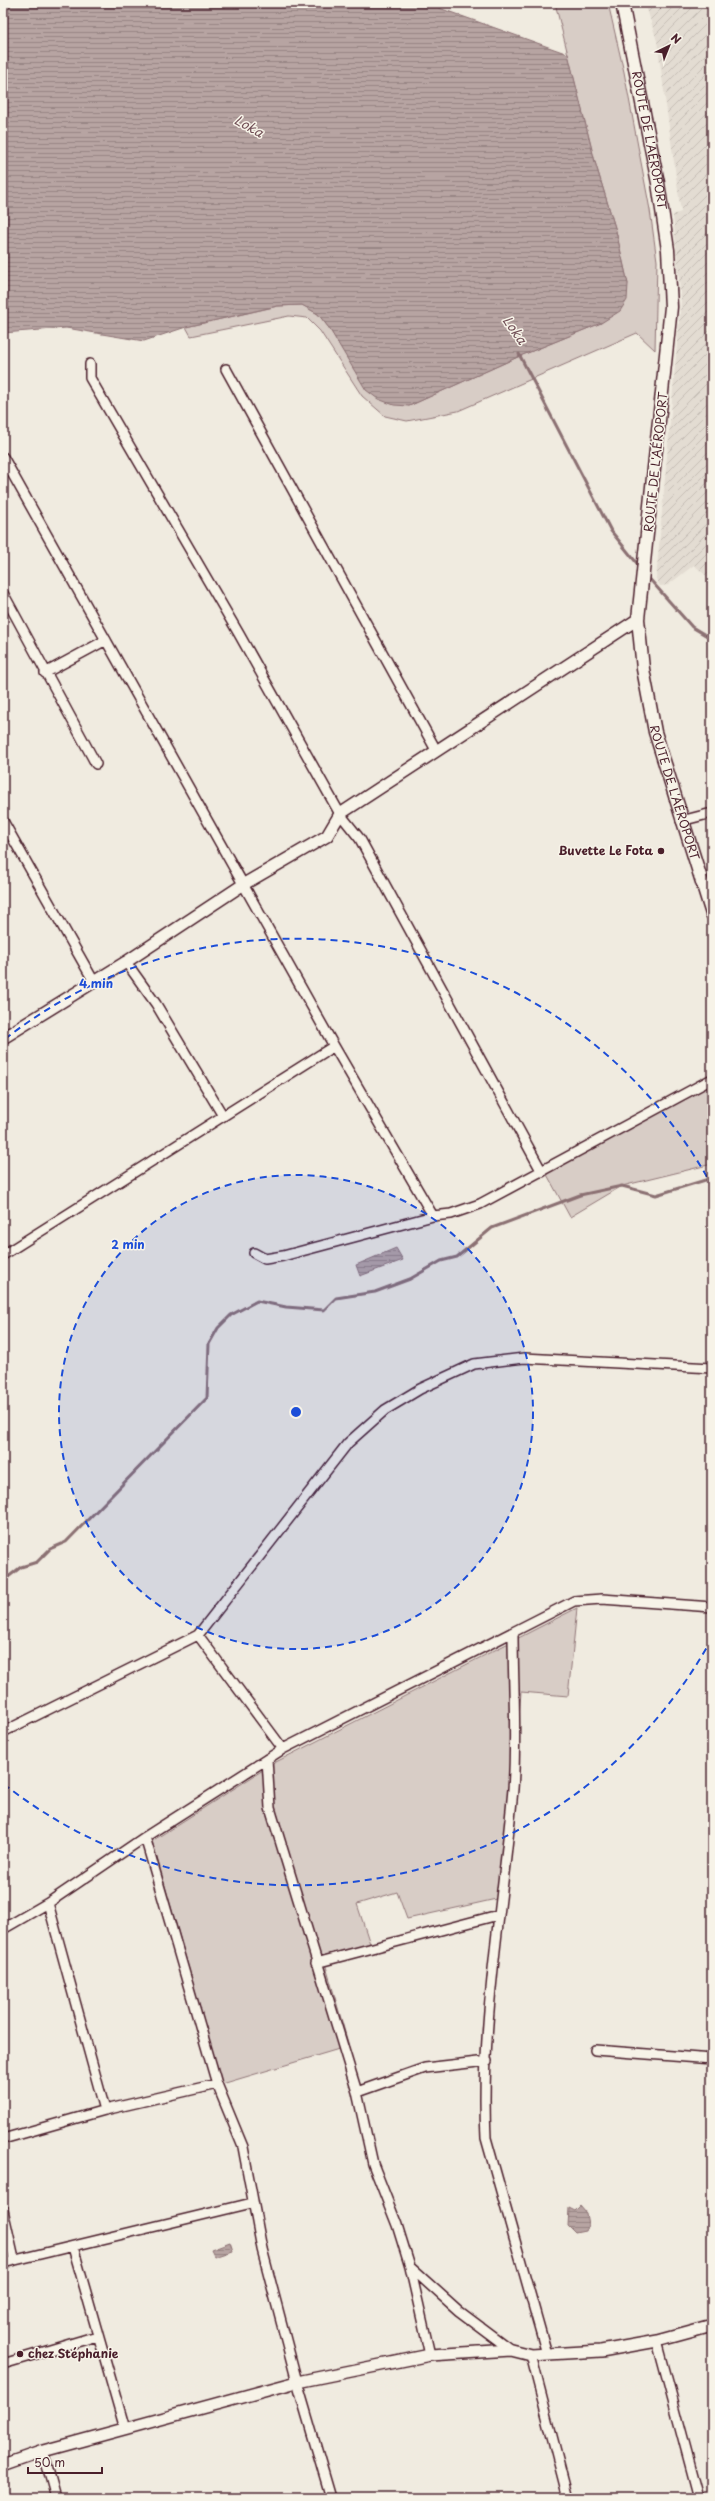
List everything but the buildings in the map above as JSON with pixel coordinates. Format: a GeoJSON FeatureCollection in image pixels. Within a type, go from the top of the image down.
{"type":"FeatureCollection","features":[{"type":"Feature","properties":{"kind":"main road","name":"ROUTE DE L'AÉROPORT"},"geometry":{"type":"LineString","coordinates":[[622,3],[658,183],[668,250],[671,308],[638,619],[642,669],[654,732],[681,821],[712,914]]}},
{"type":"Feature","properties":{"kind":"street"},"geometry":{"type":"LineString","coordinates":[[90,364],[90,378],[235,627],[340,814],[360,839],[542,1172]]}},
{"type":"Feature","properties":{"kind":"street"},"geometry":{"type":"LineString","coordinates":[[226,369],[436,750]]}},
{"type":"Feature","properties":{"kind":"street"},"geometry":{"type":"LineString","coordinates":[[3,457],[334,1046],[433,1216]]}},
{"type":"Feature","properties":{"kind":"street"},"geometry":{"type":"LineString","coordinates":[[3,594],[96,764]]}},
{"type":"Feature","properties":{"kind":"street"},"geometry":{"type":"LineString","coordinates":[[3,1038],[93,980],[126,962],[244,884],[327,836],[340,814],[638,619]]}},
{"type":"Feature","properties":{"kind":"street"},"geometry":{"type":"LineString","coordinates":[[46,673],[106,640]]}},
{"type":"Feature","properties":{"kind":"street"},"geometry":{"type":"LineString","coordinates":[[681,821],[712,813]]}},
{"type":"Feature","properties":{"kind":"street"},"geometry":{"type":"LineString","coordinates":[[3,821],[93,980]]}},
{"type":"Feature","properties":{"kind":"street"},"geometry":{"type":"LineString","coordinates":[[126,962],[156,1004],[223,1116]]}},
{"type":"Feature","properties":{"kind":"street"},"geometry":{"type":"LineString","coordinates":[[3,1255],[334,1046]]}},
{"type":"Feature","properties":{"kind":"street"},"geometry":{"type":"LineString","coordinates":[[254,1253],[264,1259],[283,1256],[433,1216],[451,1214],[480,1204],[542,1172],[712,1079]]}},
{"type":"Feature","properties":{"kind":"street"},"geometry":{"type":"LineString","coordinates":[[3,1732],[198,1635],[348,1443],[385,1410],[420,1389],[474,1364],[524,1358],[712,1368]]}},
{"type":"Feature","properties":{"kind":"street"},"geometry":{"type":"LineString","coordinates":[[3,1929],[48,1902],[145,1837],[283,1749],[574,1601],[602,1599],[712,1607]]}},
{"type":"Feature","properties":{"kind":"street"},"geometry":{"type":"LineString","coordinates":[[513,1632],[513,1788],[498,1915],[484,2102],[486,2138],[546,2354]]}},
{"type":"Feature","properties":{"kind":"street"},"geometry":{"type":"LineString","coordinates":[[198,1635],[283,1749]]}},
{"type":"Feature","properties":{"kind":"street"},"geometry":{"type":"LineString","coordinates":[[267,1759],[270,1808],[316,1963],[357,2092],[373,2164],[397,2225],[410,2267],[430,2355]]}},
{"type":"Feature","properties":{"kind":"street"},"geometry":{"type":"LineString","coordinates":[[145,1837],[217,2084],[243,2147],[252,2203],[297,2382],[331,2498]]}},
{"type":"Feature","properties":{"kind":"street"},"geometry":{"type":"LineString","coordinates":[[48,1902],[105,2110]]}},
{"type":"Feature","properties":{"kind":"street"},"geometry":{"type":"LineString","coordinates":[[316,1963],[498,1915]]}},
{"type":"Feature","properties":{"kind":"street"},"geometry":{"type":"LineString","coordinates":[[595,2050],[712,2059]]}},
{"type":"Feature","properties":{"kind":"street"},"geometry":{"type":"LineString","coordinates":[[357,2092],[425,2068],[487,2061]]}},
{"type":"Feature","properties":{"kind":"street"},"geometry":{"type":"LineString","coordinates":[[3,2139],[105,2110],[217,2084]]}},
{"type":"Feature","properties":{"kind":"street"},"geometry":{"type":"LineString","coordinates":[[3,2263],[14,2259],[73,2247],[252,2203]]}},
{"type":"Feature","properties":{"kind":"street"},"geometry":{"type":"LineString","coordinates":[[3,2210],[14,2259]]}},
{"type":"Feature","properties":{"kind":"street"},"geometry":{"type":"LineString","coordinates":[[73,2247],[97,2336],[125,2430]]}},
{"type":"Feature","properties":{"kind":"street"},"geometry":{"type":"LineString","coordinates":[[410,2267],[459,2311],[511,2350]]}},
{"type":"Feature","properties":{"kind":"street"},"geometry":{"type":"LineString","coordinates":[[3,2465],[42,2451],[125,2430],[297,2382],[430,2355],[511,2350],[531,2355],[602,2351],[657,2341],[712,2326]]}},
{"type":"Feature","properties":{"kind":"street"},"geometry":{"type":"LineString","coordinates":[[3,2364],[97,2336]]}},
{"type":"Feature","properties":{"kind":"street"},"geometry":{"type":"LineString","coordinates":[[657,2341],[699,2498]]}},
{"type":"Feature","properties":{"kind":"street"},"geometry":{"type":"LineString","coordinates":[[531,2355],[568,2498]]}},
{"type":"Feature","properties":{"kind":"street"},"geometry":{"type":"LineString","coordinates":[[42,2451],[56,2498]]}},
{"type":"Feature","properties":{"kind":"shaded area"},"geometry":{"type":"Polygon","coordinates":[[[555,3],[608,3],[624,72],[650,210],[657,261],[655,350],[637,333],[458,411],[407,421],[385,416],[362,396],[320,331],[307,318],[289,316],[191,336],[186,327],[278,306],[302,305],[318,314],[329,328],[367,390],[409,406],[520,356],[601,323],[628,284],[616,231],[595,162],[555,3]]]}},
{"type":"Feature","properties":{"kind":"shaded area"},"geometry":{"type":"Polygon","coordinates":[[[645,3],[712,3],[712,581],[694,565],[668,585],[660,586],[656,579],[681,301],[673,215],[681,212],[657,41],[645,3]]]}},
{"type":"Feature","properties":{"kind":"shaded area"},"geometry":{"type":"Polygon","coordinates":[[[712,1078],[712,1164],[622,1186],[570,1217],[544,1169],[712,1078]]]}},
{"type":"Feature","properties":{"kind":"shaded area"},"geometry":{"type":"Polygon","coordinates":[[[577,1608],[568,1696],[521,1692],[505,1897],[407,1919],[397,1892],[357,1904],[372,1950],[325,1963],[349,2046],[222,2084],[152,1841],[274,1763],[577,1608]]]}},
{"type":"Feature","properties":{"kind":"water"},"geometry":{"type":"Polygon","coordinates":[[[3,3],[425,3],[568,54],[595,162],[616,231],[628,284],[627,300],[620,311],[601,323],[520,356],[409,406],[394,405],[378,399],[366,390],[329,328],[318,314],[302,305],[277,306],[186,327],[144,341],[66,328],[3,333],[3,3]]]}},
{"type":"Feature","properties":{"kind":"water"},"geometry":{"type":"Polygon","coordinates":[[[396,1248],[403,1260],[360,1276],[356,1265],[396,1248]]]}},
{"type":"Feature","properties":{"kind":"water"},"geometry":{"type":"Polygon","coordinates":[[[580,2206],[586,2213],[588,2225],[585,2231],[575,2233],[568,2226],[569,2208],[575,2211],[580,2206]]]}},
{"type":"Feature","properties":{"kind":"water"},"geometry":{"type":"Polygon","coordinates":[[[230,2242],[233,2251],[215,2257],[211,2249],[230,2242]]]}},
{"type":"Feature","properties":{"kind":"waterway","name":"Loka"},"geometry":{"type":"LineString","coordinates":[[519,354],[611,531],[640,567]]}},
{"type":"Feature","properties":{"kind":"waterway","name":"Loka"},"geometry":{"type":"LineString","coordinates":[[646,575],[692,627],[712,639]]}},
{"type":"Feature","properties":{"kind":"waterway"},"geometry":{"type":"LineString","coordinates":[[3,1581],[21,1567],[37,1562],[50,1549],[66,1542],[207,1398],[209,1344],[218,1328],[231,1315],[257,1301],[286,1307],[324,1310],[336,1298],[375,1292],[410,1279],[441,1261],[457,1257],[492,1228],[580,1195],[622,1186],[656,1195],[712,1178]]}},
{"type":"Feature","properties":{"kind":"place","name":"Buvette Le Fota"},"geometry":{"type":"Point","coordinates":[661,851]}},
{"type":"Feature","properties":{"kind":"place","name":"chez Stéphanie"},"geometry":{"type":"Point","coordinates":[20,2354]}}]}
